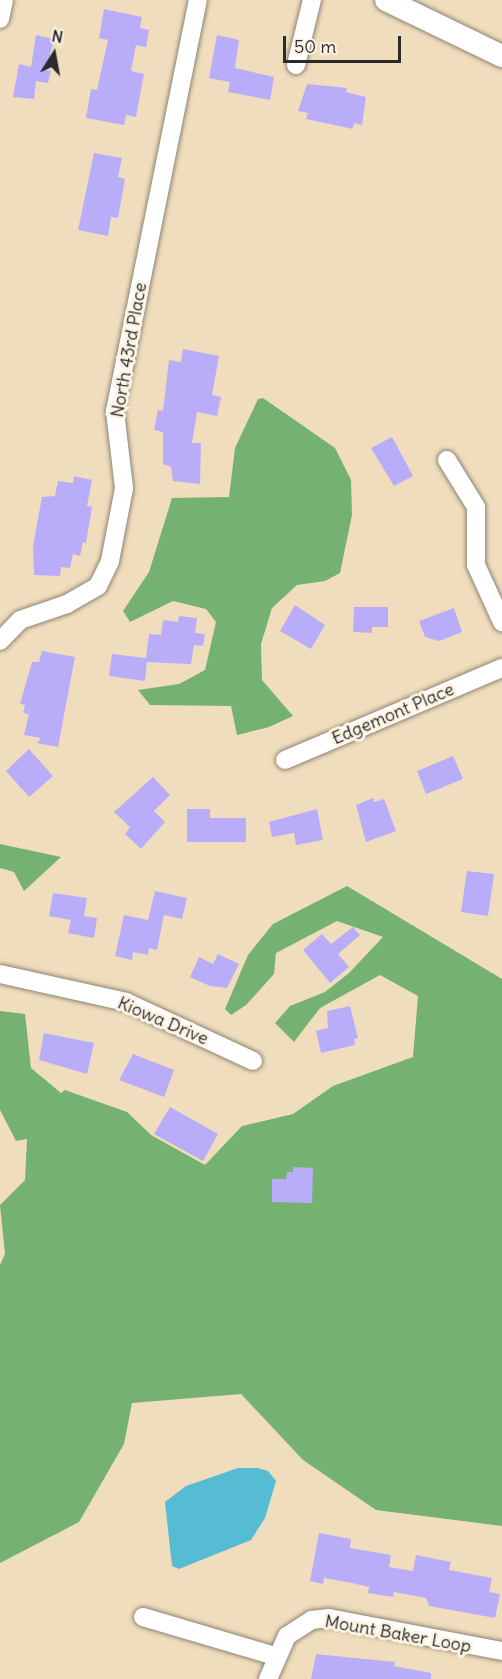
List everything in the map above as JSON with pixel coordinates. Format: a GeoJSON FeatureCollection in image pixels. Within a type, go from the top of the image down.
{"type":"FeatureCollection","features":[{"type":"Feature","properties":{"kind":"main road"},"geometry":{"type":"LineString","coordinates":[[386,0],[502,57]]}},
{"type":"Feature","properties":{"kind":"street"},"geometry":{"type":"LineString","coordinates":[[0,20],[4,0]]}},
{"type":"Feature","properties":{"kind":"street","name":"North 43rd Place"},"geometry":{"type":"LineString","coordinates":[[0,641],[20,620],[67,604],[98,585],[110,561],[124,488],[115,411],[198,0]]}},
{"type":"Feature","properties":{"kind":"street"},"geometry":{"type":"LineString","coordinates":[[296,65],[312,0]]}},
{"type":"Feature","properties":{"kind":"street"},"geometry":{"type":"LineString","coordinates":[[447,460],[476,507],[476,566],[502,622]]}},
{"type":"Feature","properties":{"kind":"street","name":"Edgemont Place"},"geometry":{"type":"LineString","coordinates":[[285,760],[502,668]]}},
{"type":"Feature","properties":{"kind":"street","name":"Kiowa Drive"},"geometry":{"type":"LineString","coordinates":[[0,974],[126,1002],[253,1061]]}},
{"type":"Feature","properties":{"kind":"street"},"geometry":{"type":"LineString","coordinates":[[143,1617],[275,1656]]}},
{"type":"Feature","properties":{"kind":"street","name":"Mount Baker Loop"},"geometry":{"type":"LineString","coordinates":[[268,1679],[275,1656],[298,1626],[329,1618],[502,1651]]}},
{"type":"Feature","properties":{"kind":"green space"},"geometry":{"type":"Polygon","coordinates":[[[263,398],[335,448],[351,480],[352,515],[340,573],[325,581],[297,585],[272,608],[261,644],[262,680],[293,716],[269,727],[237,735],[231,706],[150,705],[138,690],[179,684],[205,670],[216,622],[206,609],[173,601],[130,622],[123,611],[149,572],[172,498],[229,497],[235,448],[258,399],[263,398]]]}},
{"type":"Feature","properties":{"kind":"green space"},"geometry":{"type":"Polygon","coordinates":[[[0,844],[61,857],[24,891],[14,872],[0,868],[0,844]]]}},
{"type":"Feature","properties":{"kind":"green space"},"geometry":{"type":"Polygon","coordinates":[[[347,886],[502,979],[502,1526],[376,1510],[303,1460],[241,1394],[132,1403],[124,1444],[79,1522],[0,1563],[0,1265],[5,1254],[0,1205],[25,1180],[27,1139],[16,1141],[0,1110],[0,1011],[25,1014],[31,1068],[61,1093],[65,1090],[127,1112],[151,1135],[205,1165],[242,1126],[293,1114],[333,1086],[413,1057],[418,996],[380,975],[320,1008],[294,1042],[275,1023],[290,1006],[325,992],[349,973],[383,937],[337,921],[276,953],[274,974],[246,1005],[231,1015],[225,1009],[248,955],[273,924],[347,886]]]}},
{"type":"Feature","properties":{"kind":"water"},"geometry":{"type":"Polygon","coordinates":[[[238,1468],[258,1468],[268,1471],[276,1481],[265,1518],[251,1540],[179,1569],[172,1566],[165,1502],[186,1486],[238,1468]]]}},
{"type":"Feature","properties":{"kind":"building"},"geometry":{"type":"Polygon","coordinates":[[[104,9],[142,17],[140,28],[149,30],[146,47],[136,45],[131,71],[144,74],[136,117],[126,115],[124,125],[86,118],[91,89],[97,90],[108,40],[99,38],[104,9]]]}},
{"type":"Feature","properties":{"kind":"building"},"geometry":{"type":"Polygon","coordinates":[[[36,35],[54,39],[46,70],[51,71],[48,83],[36,81],[34,99],[13,97],[19,64],[31,67],[36,35]]]}},
{"type":"Feature","properties":{"kind":"building"},"geometry":{"type":"Polygon","coordinates":[[[217,35],[239,40],[235,68],[274,77],[270,100],[228,92],[230,82],[209,78],[217,35]]]}},
{"type":"Feature","properties":{"kind":"building"},"geometry":{"type":"Polygon","coordinates":[[[307,84],[347,88],[346,92],[366,97],[362,125],[354,123],[353,129],[306,119],[308,113],[298,111],[307,84]]]}},
{"type":"Feature","properties":{"kind":"building"},"geometry":{"type":"Polygon","coordinates":[[[94,153],[122,158],[118,177],[125,179],[118,218],[111,217],[108,236],[78,230],[94,153]]]}},
{"type":"Feature","properties":{"kind":"building"},"geometry":{"type":"Polygon","coordinates":[[[183,349],[219,356],[212,395],[221,397],[217,416],[197,412],[192,443],[201,443],[200,484],[173,481],[171,467],[163,464],[163,432],[154,430],[158,410],[163,411],[169,360],[181,362],[183,349]]]}},
{"type":"Feature","properties":{"kind":"building"},"geometry":{"type":"Polygon","coordinates":[[[392,437],[413,476],[394,486],[371,448],[392,437]]]}},
{"type":"Feature","properties":{"kind":"building"},"geometry":{"type":"Polygon","coordinates":[[[74,476],[92,480],[87,506],[92,507],[86,543],[83,542],[80,556],[73,554],[70,568],[61,567],[60,576],[34,575],[33,546],[42,497],[55,496],[58,481],[73,483],[74,476]]]}},
{"type":"Feature","properties":{"kind":"building"},"geometry":{"type":"Polygon","coordinates":[[[295,605],[325,625],[311,649],[280,631],[295,605]]]}},
{"type":"Feature","properties":{"kind":"building"},"geometry":{"type":"Polygon","coordinates":[[[354,607],[388,607],[388,627],[372,627],[372,633],[353,632],[354,607]]]}},
{"type":"Feature","properties":{"kind":"building"},"geometry":{"type":"Polygon","coordinates":[[[454,608],[462,632],[439,641],[425,637],[419,621],[454,608]]]}},
{"type":"Feature","properties":{"kind":"building"},"geometry":{"type":"Polygon","coordinates":[[[179,616],[197,618],[195,633],[205,634],[203,646],[194,645],[191,664],[147,662],[145,681],[109,676],[112,654],[146,658],[149,634],[161,635],[163,620],[178,622],[179,616]]]}},
{"type":"Feature","properties":{"kind":"building"},"geometry":{"type":"Polygon","coordinates":[[[42,651],[75,657],[58,747],[37,743],[41,738],[24,735],[29,714],[23,713],[25,705],[20,704],[32,662],[39,662],[42,651]]]}},
{"type":"Feature","properties":{"kind":"building"},"geometry":{"type":"Polygon","coordinates":[[[29,749],[53,776],[29,797],[6,771],[29,749]]]}},
{"type":"Feature","properties":{"kind":"building"},"geometry":{"type":"Polygon","coordinates":[[[453,756],[463,779],[426,794],[417,771],[453,756]]]}},
{"type":"Feature","properties":{"kind":"building"},"geometry":{"type":"Polygon","coordinates":[[[153,777],[170,795],[154,811],[165,822],[141,849],[125,834],[130,827],[114,812],[153,777]]]}},
{"type":"Feature","properties":{"kind":"building"},"geometry":{"type":"Polygon","coordinates":[[[373,798],[374,802],[384,799],[396,831],[366,842],[356,805],[373,798]]]}},
{"type":"Feature","properties":{"kind":"building"},"geometry":{"type":"Polygon","coordinates":[[[187,809],[210,809],[210,818],[246,818],[246,842],[187,842],[187,809]]]}},
{"type":"Feature","properties":{"kind":"building"},"geometry":{"type":"Polygon","coordinates":[[[317,809],[323,840],[296,845],[294,833],[272,837],[269,822],[317,809]]]}},
{"type":"Feature","properties":{"kind":"building"},"geometry":{"type":"Polygon","coordinates":[[[467,871],[494,874],[488,916],[461,912],[467,871]]]}},
{"type":"Feature","properties":{"kind":"building"},"geometry":{"type":"Polygon","coordinates":[[[155,891],[187,898],[182,919],[164,915],[157,950],[149,948],[148,955],[133,952],[132,960],[115,956],[124,915],[148,920],[155,891]]]}},
{"type":"Feature","properties":{"kind":"building"},"geometry":{"type":"Polygon","coordinates":[[[53,893],[87,898],[84,916],[97,918],[94,938],[68,933],[71,920],[49,916],[53,893]]]}},
{"type":"Feature","properties":{"kind":"building"},"geometry":{"type":"Polygon","coordinates":[[[353,927],[360,935],[338,954],[349,967],[330,983],[303,950],[322,934],[331,944],[353,927]]]}},
{"type":"Feature","properties":{"kind":"building"},"geometry":{"type":"Polygon","coordinates":[[[218,954],[239,964],[227,988],[210,986],[190,977],[199,957],[213,964],[218,954]]]}},
{"type":"Feature","properties":{"kind":"building"},"geometry":{"type":"Polygon","coordinates":[[[350,1006],[358,1038],[354,1039],[355,1045],[321,1053],[316,1031],[328,1028],[327,1011],[350,1006]]]}},
{"type":"Feature","properties":{"kind":"building"},"geometry":{"type":"Polygon","coordinates":[[[44,1033],[94,1043],[87,1074],[39,1060],[44,1033]]]}},
{"type":"Feature","properties":{"kind":"building"},"geometry":{"type":"Polygon","coordinates":[[[133,1054],[174,1070],[164,1097],[119,1080],[133,1054]]]}},
{"type":"Feature","properties":{"kind":"building"},"geometry":{"type":"Polygon","coordinates":[[[170,1107],[218,1134],[203,1161],[154,1134],[170,1107]]]}},
{"type":"Feature","properties":{"kind":"building"},"geometry":{"type":"Polygon","coordinates":[[[293,1167],[313,1168],[312,1203],[272,1202],[272,1179],[286,1179],[287,1172],[293,1172],[293,1167]]]}},
{"type":"Feature","properties":{"kind":"building"},"geometry":{"type":"Polygon","coordinates":[[[319,1533],[351,1539],[350,1548],[391,1555],[389,1567],[413,1571],[416,1555],[451,1562],[449,1570],[492,1578],[489,1592],[500,1594],[495,1618],[429,1606],[426,1598],[394,1592],[393,1597],[368,1593],[369,1587],[352,1583],[324,1578],[323,1584],[310,1581],[319,1533]]]}},
{"type":"Feature","properties":{"kind":"building"},"geometry":{"type":"Polygon","coordinates":[[[316,1654],[395,1662],[394,1666],[431,1673],[431,1679],[311,1679],[316,1654]]]}}]}
